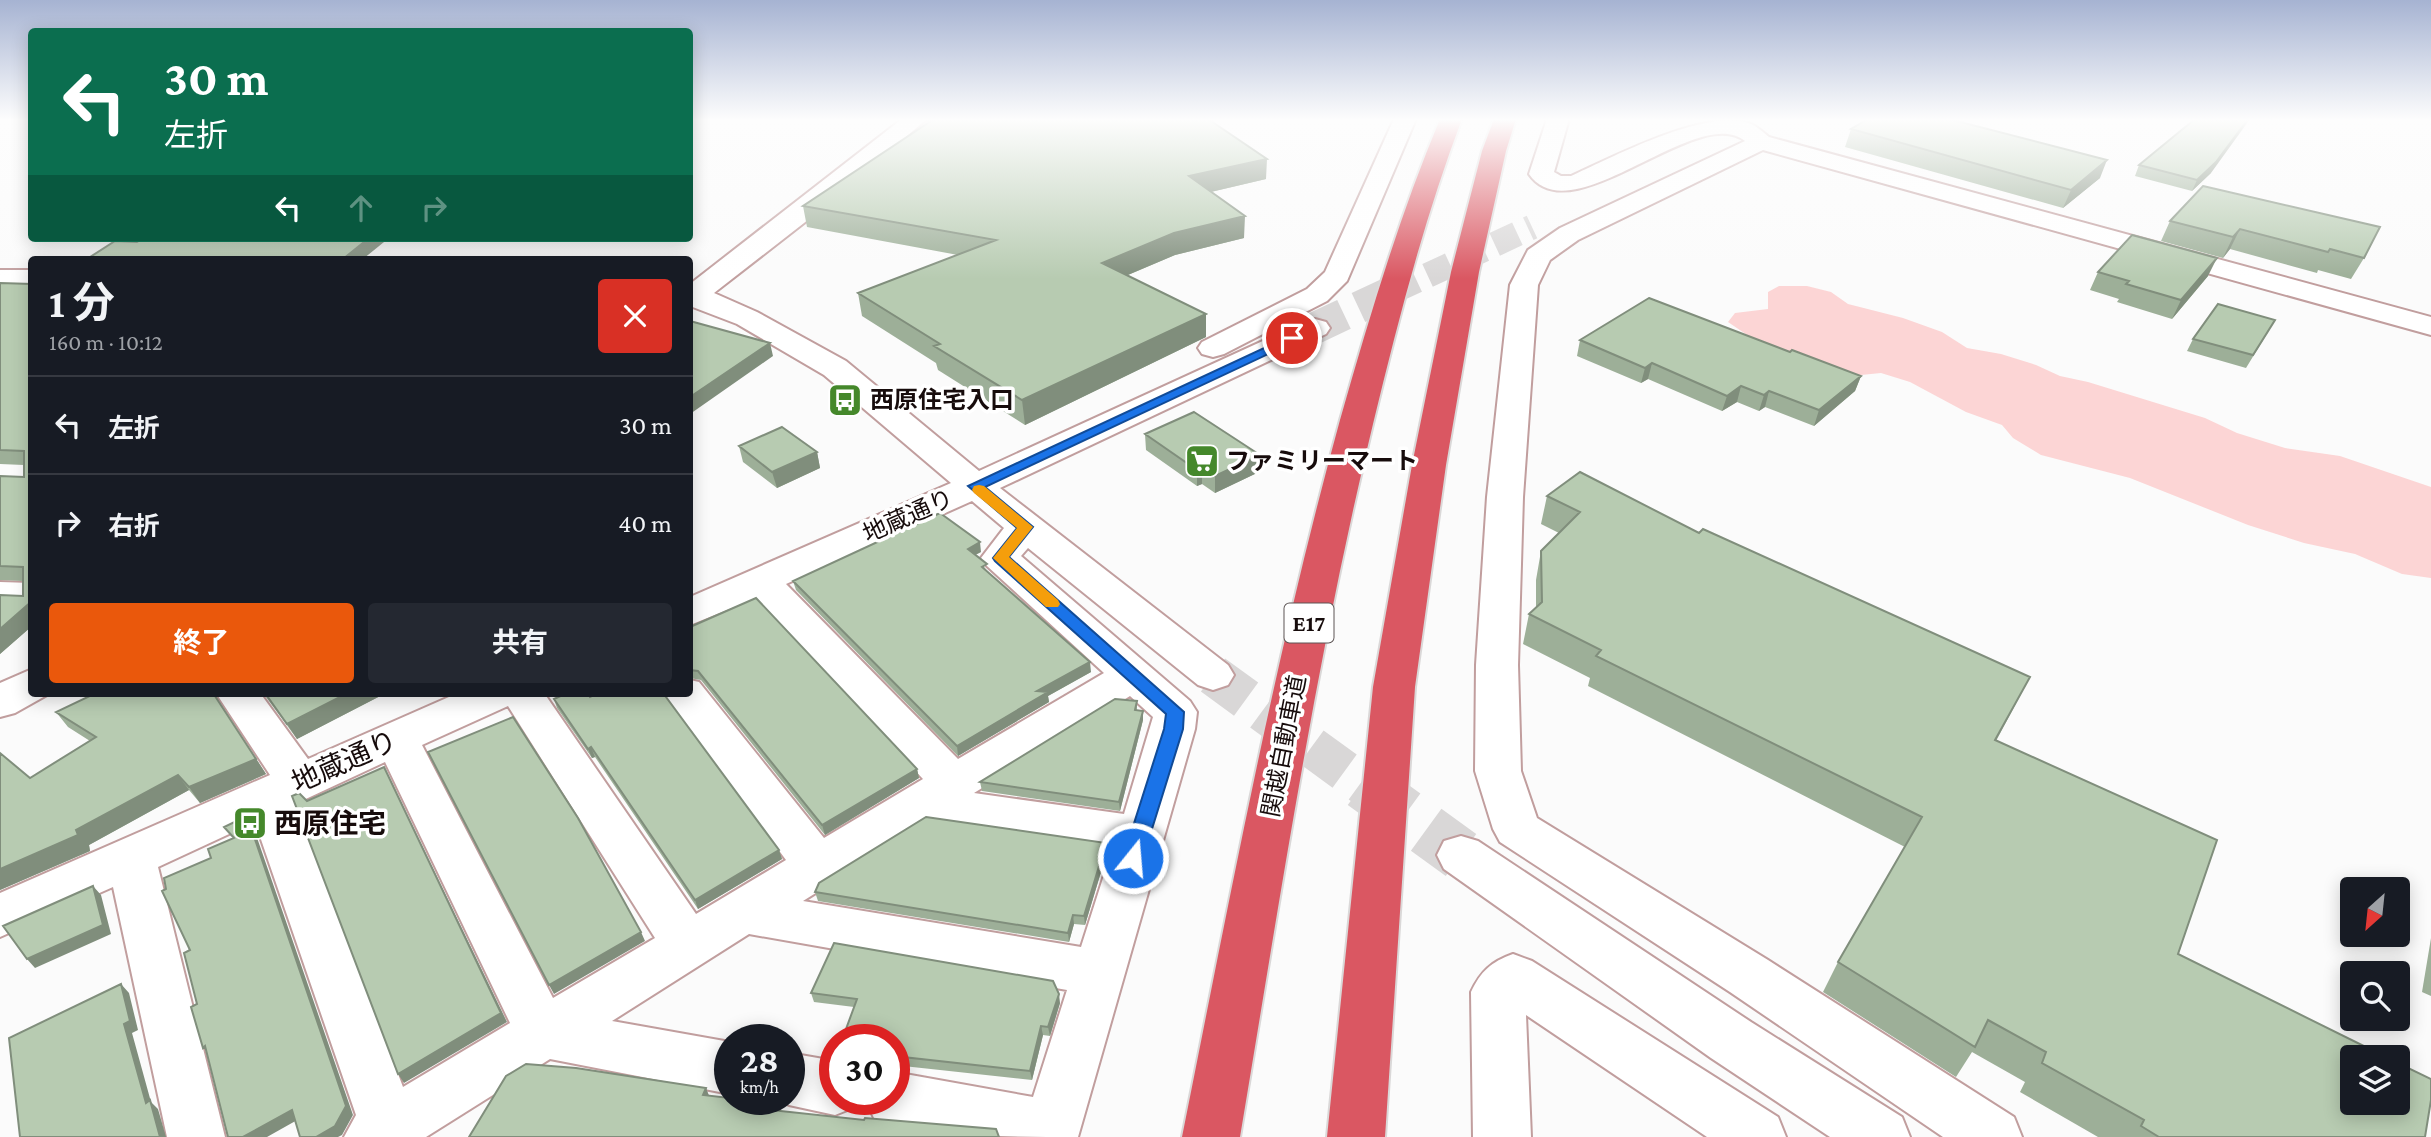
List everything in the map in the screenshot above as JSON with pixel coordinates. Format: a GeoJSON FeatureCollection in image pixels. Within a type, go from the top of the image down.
{"type":"FeatureCollection","features":[{"type":"Feature","properties":{"kind":"highway","name":"関越自動車道"},"geometry":{"type":"LineString","coordinates":[[1211,1137],[1297,674],[1340,479],[1398,267],[1432,172]]}},
{"type":"Feature","properties":{"kind":"highway"},"geometry":{"type":"LineString","coordinates":[[1356,1137],[1394,687],[1429,465],[1465,272],[1489,172]]}},
{"type":"Feature","properties":{"kind":"street"},"geometry":{"type":"LineString","coordinates":[[693,293],[850,172]]}},
{"type":"Feature","properties":{"kind":"street"},"geometry":{"type":"LineString","coordinates":[[1128,415],[1128,388],[1317,295],[1337,275],[1382,172]]}},
{"type":"Feature","properties":{"kind":"street"},"geometry":{"type":"LineString","coordinates":[[1542,172],[1547,180],[1569,184],[1598,172]]}},
{"type":"Feature","properties":{"kind":"street"},"geometry":{"type":"LineString","coordinates":[[1545,222],[1660,172]]}},
{"type":"Feature","properties":{"kind":"street"},"geometry":{"type":"LineString","coordinates":[[1702,172],[1569,234],[1538,257],[1524,285],[1505,497],[1497,665],[1498,771],[1517,829],[1749,976],[1993,1137]]}},
{"type":"Feature","properties":{"kind":"street"},"geometry":{"type":"LineString","coordinates":[[1901,172],[2431,326]]}},
{"type":"Feature","properties":{"kind":"street"},"geometry":{"type":"LineString","coordinates":[[0,278],[28,278]]}},
{"type":"Feature","properties":{"kind":"street"},"geometry":{"type":"LineString","coordinates":[[693,295],[786,338],[835,368],[1025,527],[1213,675]]}},
{"type":"Feature","properties":{"kind":"street","name":"地蔵通り"},"geometry":{"type":"LineString","coordinates":[[693,611],[975,486],[1315,328]]}},
{"type":"Feature","properties":{"kind":"street"},"geometry":{"type":"LineString","coordinates":[[910,1102],[1051,1132],[1173,729],[1175,712],[1000,558],[1025,527]]}},
{"type":"Feature","properties":{"kind":"street"},"geometry":{"type":"LineString","coordinates":[[760,581],[937,793],[1139,835]]}},
{"type":"Feature","properties":{"kind":"street"},"geometry":{"type":"LineString","coordinates":[[0,595],[28,596]]}},
{"type":"Feature","properties":{"kind":"street"},"geometry":{"type":"LineString","coordinates":[[239,697],[283,788],[381,1132],[1132,675]]}},
{"type":"Feature","properties":{"kind":"street"},"geometry":{"type":"LineString","coordinates":[[0,702],[28,686]]}},
{"type":"Feature","properties":{"kind":"street","name":"地蔵通り"},"geometry":{"type":"LineString","coordinates":[[0,916],[489,697]]}},
{"type":"Feature","properties":{"kind":"street"},"geometry":{"type":"LineString","coordinates":[[525,697],[688,945]]}},
{"type":"Feature","properties":{"kind":"street"},"geometry":{"type":"LineString","coordinates":[[687,697],[818,866]]}},
{"type":"Feature","properties":{"kind":"street"},"geometry":{"type":"LineString","coordinates":[[396,738],[543,1033]]}},
{"type":"Feature","properties":{"kind":"street"},"geometry":{"type":"LineString","coordinates":[[1461,855],[1720,1032],[1881,1137]]}},
{"type":"Feature","properties":{"kind":"street"},"geometry":{"type":"LineString","coordinates":[[131,857],[196,1137]]}},
{"type":"Feature","properties":{"kind":"street"},"geometry":{"type":"LineString","coordinates":[[742,912],[1099,974]]}},
{"type":"Feature","properties":{"kind":"street"},"geometry":{"type":"LineString","coordinates":[[1502,1137],[1498,992],[1513,977],[1757,1137]]}},
{"type":"Feature","properties":{"kind":"street"},"geometry":{"type":"LineString","coordinates":[[543,1033],[714,1065]]}},
{"type":"Feature","properties":{"kind":"shaded area"},"geometry":{"type":"Polygon","coordinates":[[[1779,286],[1807,286],[1831,292],[1848,304],[1903,318],[1942,332],[1967,348],[2001,354],[2060,376],[2205,418],[2237,433],[2285,448],[2340,456],[2431,487],[2431,578],[2402,574],[2355,554],[2304,543],[2248,525],[2130,478],[2041,455],[2013,438],[2002,425],[1966,412],[1910,382],[1881,373],[1851,376],[1756,341],[1728,322],[1735,313],[1768,309],[1768,292],[1779,286]]]}},
{"type":"Feature","properties":{"kind":"building"},"geometry":{"type":"Polygon","coordinates":[[[854,172],[1207,172],[1189,176],[1245,216],[1174,233],[1102,263],[1206,314],[1022,400],[934,346],[940,344],[858,293],[996,240],[803,206],[854,172]]]}},
{"type":"Feature","properties":{"kind":"building"},"geometry":{"type":"Polygon","coordinates":[[[2006,172],[2093,172],[2071,190],[2006,172]]]}},
{"type":"Feature","properties":{"kind":"building"},"geometry":{"type":"Polygon","coordinates":[[[2166,172],[2205,172],[2197,180],[2166,172]]]}},
{"type":"Feature","properties":{"kind":"building"},"geometry":{"type":"Polygon","coordinates":[[[2203,186],[2380,227],[2364,258],[2330,249],[2328,252],[2240,229],[2233,237],[2170,221],[2203,186]]]}},
{"type":"Feature","properties":{"kind":"building"},"geometry":{"type":"Polygon","coordinates":[[[2132,235],[2217,258],[2181,300],[2126,284],[2129,281],[2098,272],[2132,235]]]}},
{"type":"Feature","properties":{"kind":"building"},"geometry":{"type":"Polygon","coordinates":[[[113,242],[364,242],[347,256],[92,256],[113,242]]]}},
{"type":"Feature","properties":{"kind":"building"},"geometry":{"type":"Polygon","coordinates":[[[0,283],[28,284],[28,604],[0,629],[0,595],[23,596],[23,567],[0,566],[0,476],[24,477],[24,451],[0,450],[0,283]]]}},
{"type":"Feature","properties":{"kind":"building"},"geometry":{"type":"Polygon","coordinates":[[[1649,298],[1861,376],[1819,410],[1769,391],[1764,395],[1741,386],[1727,396],[1652,363],[1645,368],[1580,340],[1649,298]]]}},
{"type":"Feature","properties":{"kind":"building"},"geometry":{"type":"Polygon","coordinates":[[[2218,304],[2275,320],[2253,355],[2193,339],[2218,304]]]}},
{"type":"Feature","properties":{"kind":"building"},"geometry":{"type":"Polygon","coordinates":[[[693,322],[770,343],[693,395],[693,322]]]}},
{"type":"Feature","properties":{"kind":"building"},"geometry":{"type":"Polygon","coordinates":[[[1194,412],[1260,455],[1215,476],[1202,467],[1197,470],[1145,434],[1194,412]]]}},
{"type":"Feature","properties":{"kind":"building"},"geometry":{"type":"Polygon","coordinates":[[[782,427],[817,452],[772,472],[739,446],[782,427]]]}},
{"type":"Feature","properties":{"kind":"building"},"geometry":{"type":"Polygon","coordinates":[[[1580,472],[1699,533],[1703,529],[2030,677],[1995,740],[2217,840],[2178,954],[2362,1045],[2340,1045],[2340,1115],[2410,1115],[2410,1069],[2431,1079],[2431,1100],[2425,1137],[2159,1137],[2141,1126],[2144,1120],[2042,1063],[2046,1052],[1988,1020],[1975,1047],[1838,962],[1922,817],[1596,656],[1601,650],[1529,614],[1542,602],[1541,551],[1580,512],[1547,496],[1580,472]]]}},
{"type":"Feature","properties":{"kind":"building"},"geometry":{"type":"Polygon","coordinates":[[[940,513],[980,542],[968,549],[987,564],[982,567],[1090,662],[1037,691],[1048,692],[957,746],[793,581],[940,513]]]}},
{"type":"Feature","properties":{"kind":"building"},"geometry":{"type":"Polygon","coordinates":[[[756,598],[917,769],[822,825],[698,671],[693,670],[693,626],[756,598]]]}},
{"type":"Feature","properties":{"kind":"building"},"geometry":{"type":"Polygon","coordinates":[[[88,697],[216,697],[256,759],[189,787],[178,775],[76,830],[78,835],[0,869],[0,753],[30,778],[96,737],[56,712],[88,697]]]}},
{"type":"Feature","properties":{"kind":"building"},"geometry":{"type":"Polygon","coordinates":[[[268,697],[340,697],[287,724],[268,697]]]}},
{"type":"Feature","properties":{"kind":"building"},"geometry":{"type":"Polygon","coordinates":[[[666,697],[779,850],[695,900],[591,747],[588,749],[554,699],[666,697]]]}},
{"type":"Feature","properties":{"kind":"building"},"geometry":{"type":"Polygon","coordinates":[[[1115,699],[1137,701],[1135,710],[1143,711],[1119,802],[980,782],[1115,699]]]}},
{"type":"Feature","properties":{"kind":"building"},"geometry":{"type":"Polygon","coordinates":[[[513,717],[578,818],[641,932],[549,985],[428,752],[513,717]]]}},
{"type":"Feature","properties":{"kind":"building"},"geometry":{"type":"Polygon","coordinates":[[[384,767],[501,1013],[398,1074],[292,796],[299,793],[307,801],[384,767]]]}},
{"type":"Feature","properties":{"kind":"building"},"geometry":{"type":"Polygon","coordinates":[[[247,816],[346,1106],[335,1126],[316,1137],[300,1137],[292,1110],[243,1137],[228,1137],[205,1046],[203,1048],[191,1007],[197,1004],[184,953],[190,950],[162,891],[166,889],[164,878],[211,858],[208,849],[234,838],[224,827],[247,816]]]}},
{"type":"Feature","properties":{"kind":"building"},"geometry":{"type":"Polygon","coordinates":[[[926,817],[1106,843],[1084,916],[1073,915],[1068,933],[815,892],[819,883],[926,817]]]}},
{"type":"Feature","properties":{"kind":"building"},"geometry":{"type":"Polygon","coordinates":[[[93,886],[103,925],[27,959],[3,926],[93,886]]]}},
{"type":"Feature","properties":{"kind":"building"},"geometry":{"type":"Polygon","coordinates":[[[834,943],[1053,981],[1059,994],[1048,1027],[1041,1026],[1030,1071],[910,1058],[910,1024],[848,1024],[857,999],[811,993],[834,943]]]}},
{"type":"Feature","properties":{"kind":"building"},"geometry":{"type":"Polygon","coordinates":[[[121,984],[130,1021],[124,1024],[146,1103],[150,1100],[160,1137],[20,1137],[9,1038],[121,984]]]}},
{"type":"Feature","properties":{"kind":"building"},"geometry":{"type":"Polygon","coordinates":[[[526,1064],[576,1068],[706,1088],[703,1095],[714,1096],[714,1115],[805,1114],[865,1118],[996,1129],[999,1137],[469,1137],[506,1076],[526,1064]]]}},
{"type":"Feature","properties":{"kind":"tunnel"},"geometry":{"type":"LineString","coordinates":[[1394,291],[1532,227]]}},
{"type":"Feature","properties":{"kind":"tunnel"},"geometry":{"type":"LineString","coordinates":[[1315,328],[1398,289]]}},
{"type":"Feature","properties":{"kind":"tunnel"},"geometry":{"type":"LineString","coordinates":[[1213,675],[1365,786]]}},
{"type":"Feature","properties":{"kind":"tunnel"},"geometry":{"type":"LineString","coordinates":[[1363,784],[1461,855]]}},
{"type":"Feature","properties":{"kind":"slow traffic"},"geometry":{"type":"LineString","coordinates":[[979,490],[1025,527],[1000,558],[1052,604]]}},
{"type":"Feature","properties":{"kind":"place","name":"西原住宅入口"},"geometry":{"type":"Point","coordinates":[845,400]}},
{"type":"Feature","properties":{"kind":"place","name":"ファミリーマート"},"geometry":{"type":"Point","coordinates":[1202,461]}},
{"type":"Feature","properties":{"kind":"place","name":"西原住宅"},"geometry":{"type":"Point","coordinates":[250,823]}},
{"type":"Feature","properties":{"kind":"route"},"geometry":{"type":"LineString","coordinates":[[1133,858],[1173,729],[1175,712],[1000,558],[1025,527],[975,486],[1292,338]]}}]}
